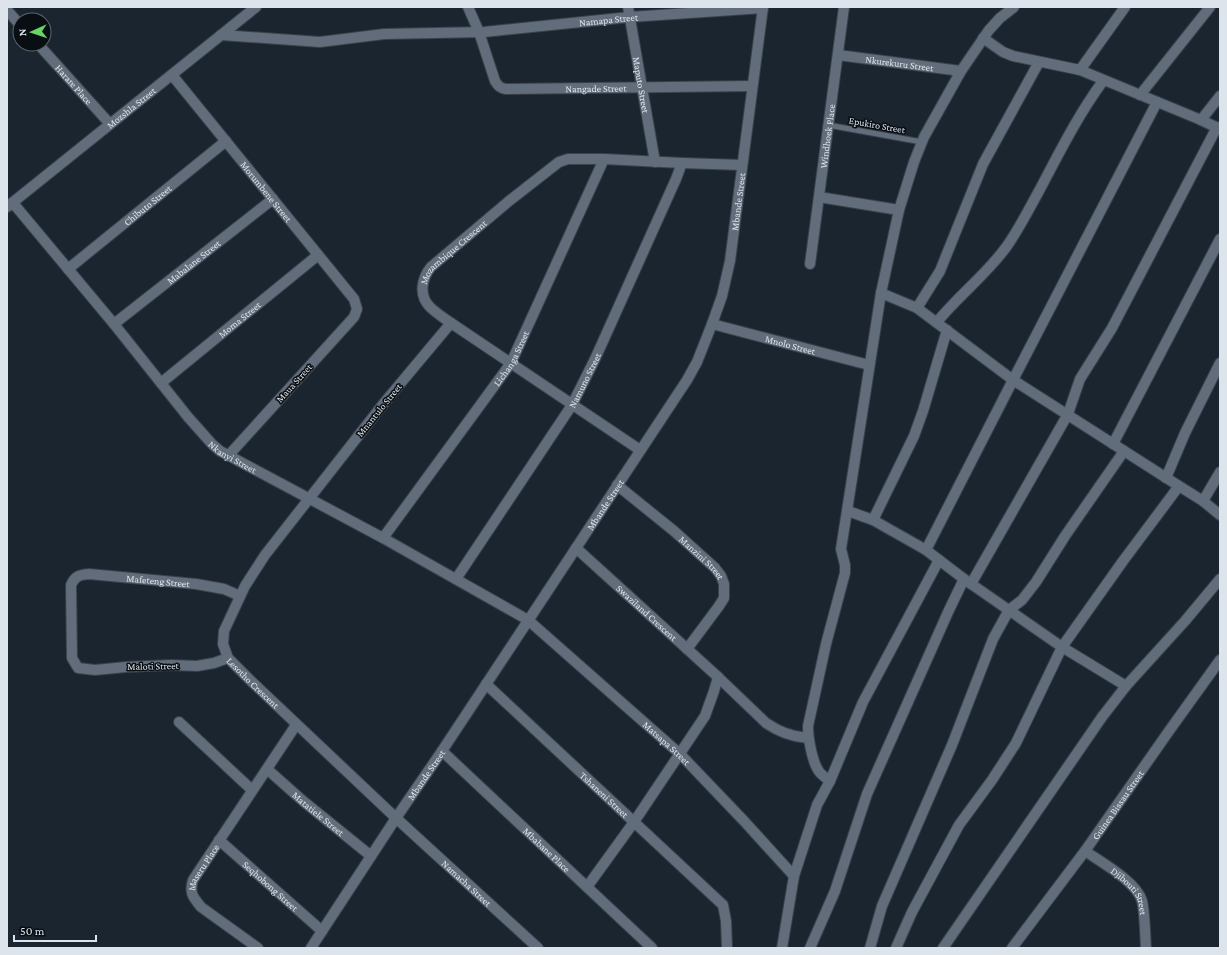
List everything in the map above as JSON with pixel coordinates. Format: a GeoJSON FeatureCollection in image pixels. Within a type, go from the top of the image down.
{"type":"FeatureCollection","features":[{"type":"Feature","properties":{"kind":"street","name":"Mozshla Street"},"geometry":{"type":"LineString","coordinates":[[10,205],[256,7]]}},
{"type":"Feature","properties":{"kind":"street","name":"Nangade Street"},"geometry":{"type":"LineString","coordinates":[[468,7],[479,32],[495,81],[497,85],[502,88],[752,86]]}},
{"type":"Feature","properties":{"kind":"street","name":"Maputo Street"},"geometry":{"type":"LineString","coordinates":[[628,7],[655,162]]}},
{"type":"Feature","properties":{"kind":"street","name":"Namapa Street"},"geometry":{"type":"LineString","coordinates":[[221,35],[320,42],[384,34],[479,32],[630,17],[763,7]]}},
{"type":"Feature","properties":{"kind":"street","name":"Mbande Street"},"geometry":{"type":"LineString","coordinates":[[311,948],[687,380],[697,362],[722,296],[730,260],[763,7]]}},
{"type":"Feature","properties":{"kind":"street","name":"Windhoek Place"},"geometry":{"type":"LineString","coordinates":[[810,264],[844,7]]}},
{"type":"Feature","properties":{"kind":"street"},"geometry":{"type":"LineString","coordinates":[[830,782],[819,772],[816,766],[808,738],[808,726],[826,644],[845,573],[845,565],[841,549],[881,292],[899,210],[914,162],[935,115],[961,71],[983,38],[994,24],[1014,7]]}},
{"type":"Feature","properties":{"kind":"street"},"geometry":{"type":"LineString","coordinates":[[1080,70],[1125,7]]}},
{"type":"Feature","properties":{"kind":"street"},"geometry":{"type":"LineString","coordinates":[[1140,95],[1210,7]]}},
{"type":"Feature","properties":{"kind":"street"},"geometry":{"type":"LineString","coordinates":[[810,948],[835,890],[867,794],[948,610],[967,582],[1068,414],[1080,379],[1112,328],[1218,128],[1103,81],[1080,70],[1013,56],[1003,52],[983,38]]}},
{"type":"Feature","properties":{"kind":"street","name":"Harare Place"},"geometry":{"type":"LineString","coordinates":[[45,52],[110,124]]}},
{"type":"Feature","properties":{"kind":"street","name":"Nkurekuru Street"},"geometry":{"type":"LineString","coordinates":[[838,55],[961,71]]}},
{"type":"Feature","properties":{"kind":"street"},"geometry":{"type":"LineString","coordinates":[[917,308],[940,271],[982,164],[1039,62]]}},
{"type":"Feature","properties":{"kind":"street","name":"Morumbene Street"},"geometry":{"type":"LineString","coordinates":[[172,75],[354,299],[357,309]]}},
{"type":"Feature","properties":{"kind":"street"},"geometry":{"type":"LineString","coordinates":[[937,322],[978,280],[1006,248],[1067,138],[1103,81]]}},
{"type":"Feature","properties":{"kind":"street"},"geometry":{"type":"LineString","coordinates":[[1201,120],[1220,96]]}},
{"type":"Feature","properties":{"kind":"street"},"geometry":{"type":"LineString","coordinates":[[926,550],[1157,102]]}},
{"type":"Feature","properties":{"kind":"street","name":"Chibuto Street"},"geometry":{"type":"LineString","coordinates":[[68,269],[226,141]]}},
{"type":"Feature","properties":{"kind":"street","name":"Mozambique Crescent"},"geometry":{"type":"LineString","coordinates":[[640,450],[451,323],[429,306],[422,291],[426,273],[431,266],[509,201],[559,162],[568,159],[604,159],[742,165]]}},
{"type":"Feature","properties":{"kind":"street","name":"Lichanga Street"},"geometry":{"type":"LineString","coordinates":[[383,538],[511,363],[604,159]]}},
{"type":"Feature","properties":{"kind":"street","name":"Namuno Street"},"geometry":{"type":"LineString","coordinates":[[456,579],[572,405],[595,359],[682,163]]}},
{"type":"Feature","properties":{"kind":"street"},"geometry":{"type":"LineString","coordinates":[[819,197],[899,210]]}},
{"type":"Feature","properties":{"kind":"street","name":"Mabalane Street"},"geometry":{"type":"LineString","coordinates":[[114,324],[273,199]]}},
{"type":"Feature","properties":{"kind":"street","name":"Nkanyi Street"},"geometry":{"type":"LineString","coordinates":[[10,205],[68,269],[188,417],[220,451],[383,538],[528,620]]}},
{"type":"Feature","properties":{"kind":"street"},"geometry":{"type":"LineString","coordinates":[[1114,444],[1220,239]]}},
{"type":"Feature","properties":{"kind":"street","name":"Moma Street"},"geometry":{"type":"LineString","coordinates":[[161,383],[318,255]]}},
{"type":"Feature","properties":{"kind":"street"},"geometry":{"type":"LineString","coordinates":[[881,292],[917,308],[1013,380],[1179,486],[1220,515]]}},
{"type":"Feature","properties":{"kind":"street","name":"Maua Street"},"geometry":{"type":"LineString","coordinates":[[228,456],[354,317],[357,309]]}},
{"type":"Feature","properties":{"kind":"street","name":"Mnantulo Street"},"geometry":{"type":"LineString","coordinates":[[309,499],[384,403],[451,323]]}},
{"type":"Feature","properties":{"kind":"street","name":"Mnolo Street"},"geometry":{"type":"LineString","coordinates":[[712,324],[869,365]]}},
{"type":"Feature","properties":{"kind":"street"},"geometry":{"type":"LineString","coordinates":[[873,520],[914,436],[947,330]]}},
{"type":"Feature","properties":{"kind":"street"},"geometry":{"type":"LineString","coordinates":[[1166,478],[1188,427],[1220,363]]}},
{"type":"Feature","properties":{"kind":"street"},"geometry":{"type":"LineString","coordinates":[[870,948],[882,906],[952,745],[993,639],[1009,610],[1022,600],[1036,582],[1065,536],[1124,451]]}},
{"type":"Feature","properties":{"kind":"street"},"geometry":{"type":"LineString","coordinates":[[1203,502],[1220,472]]}},
{"type":"Feature","properties":{"kind":"street","name":"Manzini Street"},"geometry":{"type":"LineString","coordinates":[[617,484],[674,531],[721,576],[724,584],[724,598],[687,649]]}},
{"type":"Feature","properties":{"kind":"street"},"geometry":{"type":"LineString","coordinates":[[896,948],[912,912],[959,825],[992,780],[1016,743],[1062,647],[1123,561],[1179,486]]}},
{"type":"Feature","properties":{"kind":"street","name":"Lesotho Crescent"},"geometry":{"type":"LineString","coordinates":[[309,499],[265,555],[245,586],[224,631],[223,644],[228,658],[296,725],[396,818]]}},
{"type":"Feature","properties":{"kind":"street"},"geometry":{"type":"LineString","coordinates":[[848,511],[873,520],[926,550],[967,582],[1062,647],[1126,686]]}},
{"type":"Feature","properties":{"kind":"street","name":"Swaziland Crescent"},"geometry":{"type":"LineString","coordinates":[[576,548],[718,677],[766,723],[785,733],[808,738]]}},
{"type":"Feature","properties":{"kind":"street"},"geometry":{"type":"LineString","coordinates":[[782,948],[794,876],[817,805],[830,782],[863,702],[939,560]]}},
{"type":"Feature","properties":{"kind":"street","name":"Mafeteng Street"},"geometry":{"type":"LineString","coordinates":[[78,668],[72,658],[71,585],[75,577],[89,574],[196,584],[224,589],[240,596]]}},
{"type":"Feature","properties":{"kind":"street"},"geometry":{"type":"LineString","coordinates":[[943,948],[1102,717],[1126,686],[1185,621],[1220,579]]}},
{"type":"Feature","properties":{"kind":"street","name":"Matsapa Street"},"geometry":{"type":"LineString","coordinates":[[528,620],[680,754],[794,876]]}},
{"type":"Feature","properties":{"kind":"street","name":"Maloti Street"},"geometry":{"type":"LineString","coordinates":[[78,668],[95,670],[171,665],[197,666],[214,663],[228,658]]}},
{"type":"Feature","properties":{"kind":"street","name":"Guinea Bissau Street"},"geometry":{"type":"LineString","coordinates":[[1012,948],[1085,851],[1169,730],[1220,660]]}},
{"type":"Feature","properties":{"kind":"street"},"geometry":{"type":"LineString","coordinates":[[587,887],[634,822],[705,716],[713,696],[718,677]]}},
{"type":"Feature","properties":{"kind":"street","name":"Tshaneni Street"},"geometry":{"type":"LineString","coordinates":[[486,684],[723,905],[727,927],[727,948]]}},
{"type":"Feature","properties":{"kind":"street"},"geometry":{"type":"LineString","coordinates":[[179,722],[252,790]]}},
{"type":"Feature","properties":{"kind":"street","name":"Maseru Place"},"geometry":{"type":"LineString","coordinates":[[258,948],[202,907],[194,899],[191,888],[193,880],[296,725]]}},
{"type":"Feature","properties":{"kind":"street","name":"Mbabane Place"},"geometry":{"type":"LineString","coordinates":[[442,751],[652,948]]}},
{"type":"Feature","properties":{"kind":"street","name":"Matatiele Street"},"geometry":{"type":"LineString","coordinates":[[267,769],[303,801],[371,856]]}},
{"type":"Feature","properties":{"kind":"street","name":"Namacha Street"},"geometry":{"type":"LineString","coordinates":[[396,818],[538,948]]}},
{"type":"Feature","properties":{"kind":"street","name":"Seqhobong Street"},"geometry":{"type":"LineString","coordinates":[[219,840],[322,931]]}},
{"type":"Feature","properties":{"kind":"street","name":"Djibouti Street"},"geometry":{"type":"LineString","coordinates":[[1085,851],[1132,884],[1139,893],[1142,902],[1146,948]]}},
{"type":"Feature","properties":{"kind":"lane","name":"Epukiro Street"},"geometry":{"type":"LineString","coordinates":[[828,125],[922,142]]}}]}
